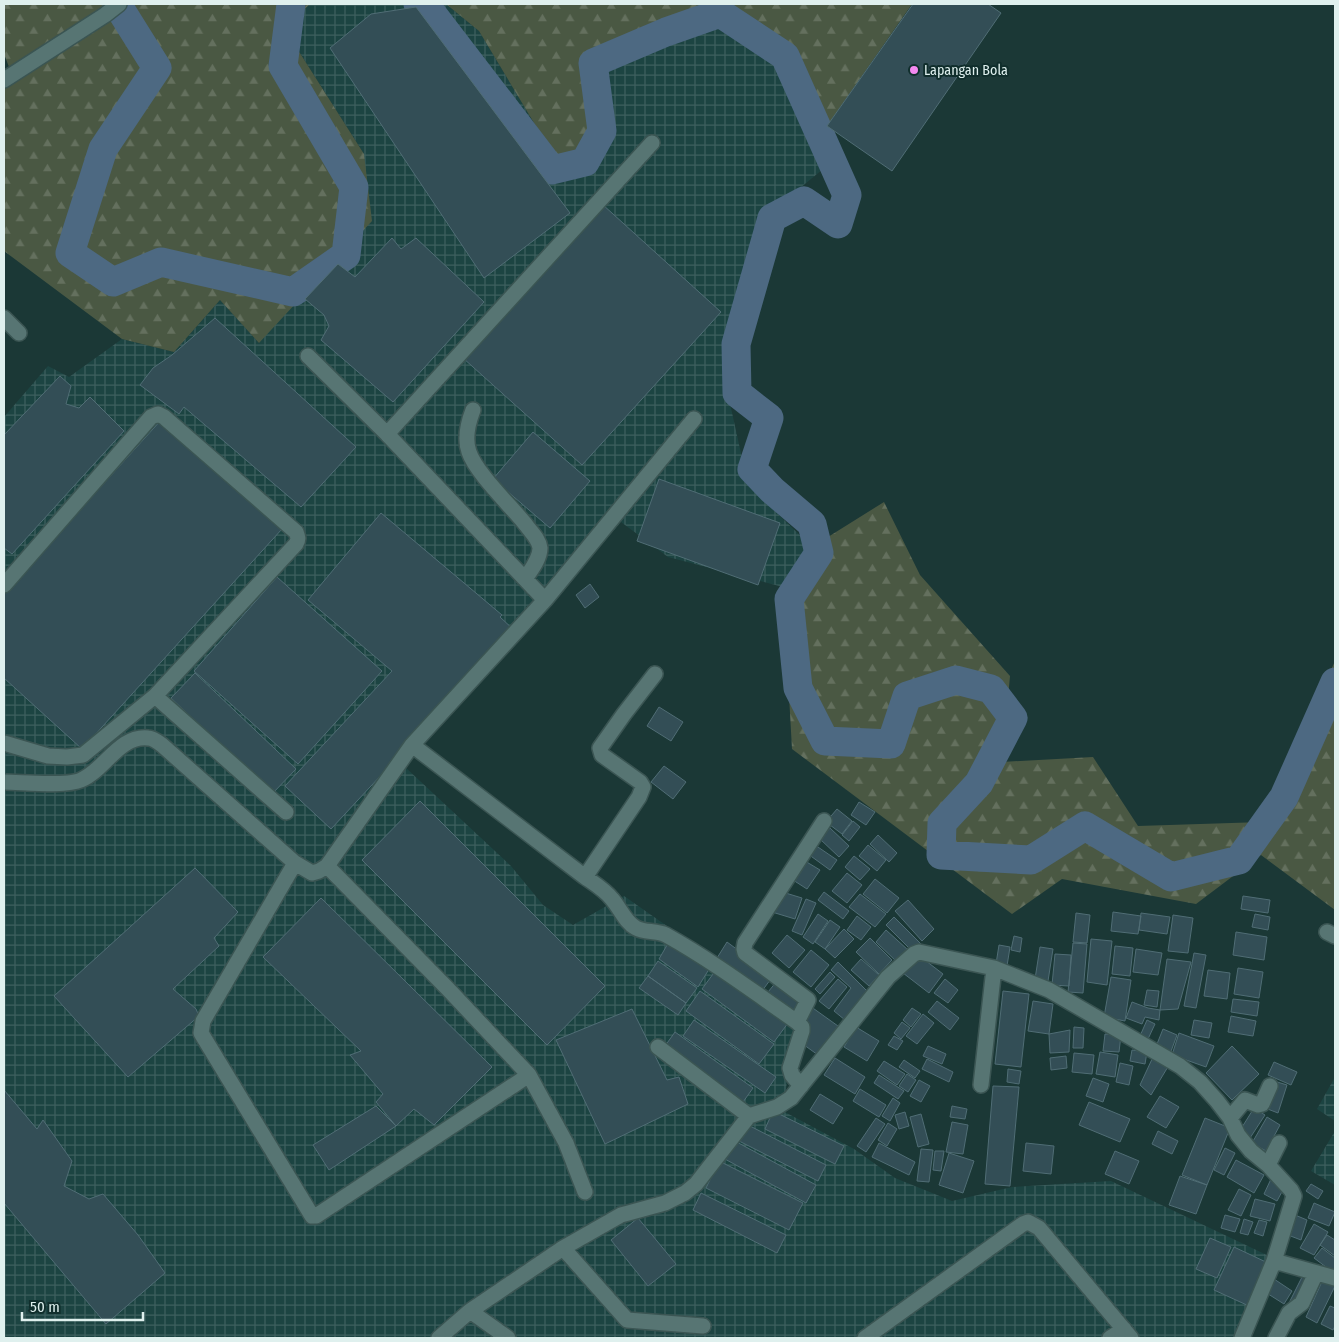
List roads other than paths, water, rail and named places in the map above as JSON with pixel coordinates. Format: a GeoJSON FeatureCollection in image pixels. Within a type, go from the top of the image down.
{"type":"FeatureCollection","features":[{"type":"Feature","properties":{"kind":"street"},"geometry":{"type":"LineString","coordinates":[[4,80],[106,15],[119,4]]}},
{"type":"Feature","properties":{"kind":"street"},"geometry":{"type":"LineString","coordinates":[[387,434],[652,143]]}},
{"type":"Feature","properties":{"kind":"street"},"geometry":{"type":"LineString","coordinates":[[4,318],[20,333]]}},
{"type":"Feature","properties":{"kind":"street"},"geometry":{"type":"LineString","coordinates":[[308,356],[387,434],[545,600]]}},
{"type":"Feature","properties":{"kind":"street"},"geometry":{"type":"LineString","coordinates":[[473,410],[466,440],[469,452],[477,467],[522,519],[537,538],[540,546],[537,560],[525,579]]}},
{"type":"Feature","properties":{"kind":"street"},"geometry":{"type":"LineString","coordinates":[[4,585],[151,417],[158,414],[164,417],[296,532],[298,540],[155,696],[83,755],[67,758],[48,756],[4,743]]}},
{"type":"Feature","properties":{"kind":"street"},"geometry":{"type":"LineString","coordinates":[[4,782],[69,783],[80,781],[90,775],[122,746],[133,739],[150,738],[162,745],[296,863],[312,872],[319,871],[328,866],[412,745],[545,600],[694,419]]}},
{"type":"Feature","properties":{"kind":"street"},"geometry":{"type":"LineString","coordinates":[[585,878],[643,787],[636,779],[602,755],[600,748],[618,721],[655,674]]}},
{"type":"Feature","properties":{"kind":"street"},"geometry":{"type":"LineString","coordinates":[[155,696],[286,812]]}},
{"type":"Feature","properties":{"kind":"street"},"geometry":{"type":"LineString","coordinates":[[412,745],[585,878],[605,891],[635,928],[642,931],[664,934],[703,958],[797,1022],[802,1027],[802,1031],[790,1072],[801,1086]]}},
{"type":"Feature","properties":{"kind":"street"},"geometry":{"type":"LineString","coordinates":[[797,1022],[808,1004],[808,1000],[745,953],[744,949],[745,943],[824,821]]}},
{"type":"Feature","properties":{"kind":"street"},"geometry":{"type":"LineString","coordinates":[[296,863],[203,1020],[201,1033],[312,1216],[316,1216],[529,1075]]}},
{"type":"Feature","properties":{"kind":"street"},"geometry":{"type":"LineString","coordinates":[[328,866],[529,1075],[566,1143],[585,1192]]}},
{"type":"Feature","properties":{"kind":"street"},"geometry":{"type":"LineString","coordinates":[[439,1338],[470,1311],[563,1248],[621,1215],[665,1203],[685,1194],[696,1184],[749,1116],[785,1104],[888,977],[914,954],[919,952],[994,968],[1049,990],[1180,1066],[1200,1082],[1230,1118],[1238,1135],[1251,1151],[1268,1165],[1291,1190],[1294,1196],[1274,1261],[1242,1338]]}},
{"type":"Feature","properties":{"kind":"street"},"geometry":{"type":"LineString","coordinates":[[981,1085],[994,968]]}},
{"type":"Feature","properties":{"kind":"street"},"geometry":{"type":"LineString","coordinates":[[658,1047],[749,1116]]}},
{"type":"Feature","properties":{"kind":"street"},"geometry":{"type":"LineString","coordinates":[[1230,1118],[1245,1100],[1258,1105],[1262,1104],[1270,1086]]}},
{"type":"Feature","properties":{"kind":"street"},"geometry":{"type":"LineString","coordinates":[[1268,1165],[1279,1143]]}},
{"type":"Feature","properties":{"kind":"street"},"geometry":{"type":"LineString","coordinates":[[865,1338],[1028,1222],[1040,1228],[1128,1334],[1110,1338]]}},
{"type":"Feature","properties":{"kind":"street"},"geometry":{"type":"LineString","coordinates":[[563,1248],[627,1320],[702,1326]]}},
{"type":"Feature","properties":{"kind":"street"},"geometry":{"type":"LineString","coordinates":[[1274,1261],[1335,1278]]}},
{"type":"Feature","properties":{"kind":"street"},"geometry":{"type":"LineString","coordinates":[[1276,1338],[1290,1313],[1302,1303],[1316,1273]]}},
{"type":"Feature","properties":{"kind":"street"},"geometry":{"type":"LineString","coordinates":[[470,1311],[508,1338]]}},
{"type":"Feature","properties":{"kind":"waterway"},"geometry":{"type":"LineString","coordinates":[[117,4],[157,68],[103,149],[70,253],[113,282],[161,262],[293,292],[346,255],[354,187],[283,66],[291,4]]}},
{"type":"Feature","properties":{"kind":"waterway"},"geometry":{"type":"LineString","coordinates":[[418,4],[427,7],[552,170],[585,162],[602,131],[593,63],[666,32],[720,13],[785,56],[847,195],[838,224],[804,201],[772,218],[736,344],[737,393],[769,418],[752,469],[772,490],[812,524],[819,553],[789,599],[798,688],[825,741],[891,744],[907,696],[956,680],[991,689],[1013,718],[979,783],[942,823],[941,855],[1031,860],[1085,826],[1171,877],[1239,860],[1284,797],[1335,682]]}},
{"type":"Feature","properties":{"kind":"place","name":"Lapangan Bola"},"geometry":{"type":"Point","coordinates":[914,70]}}]}
